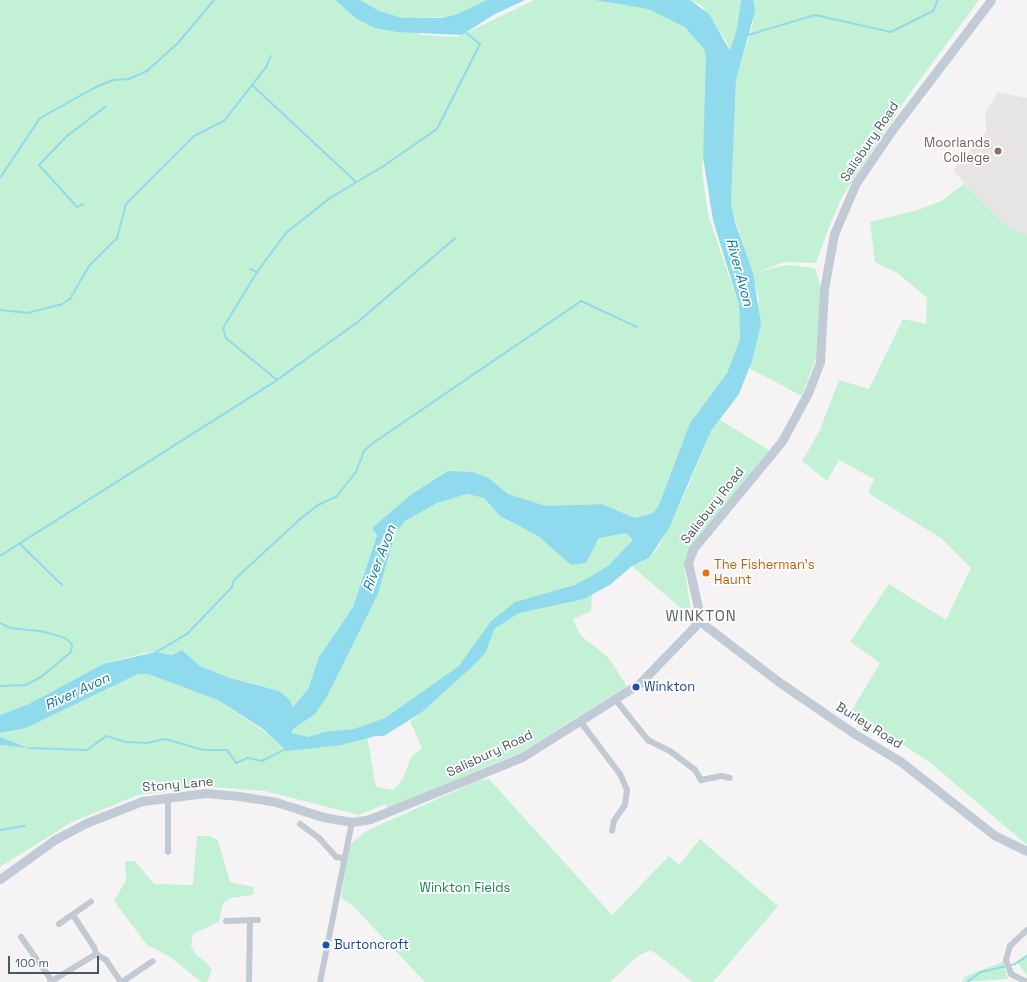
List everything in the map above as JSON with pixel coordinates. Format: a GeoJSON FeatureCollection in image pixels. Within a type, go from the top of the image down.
{"type":"FeatureCollection","features":[{"type":"Feature","properties":{"kind":"main road","name":"Salisbury Road"},"geometry":{"type":"LineString","coordinates":[[352,822],[391,812],[522,756],[640,683],[669,656],[692,631],[698,620],[698,607],[688,563],[693,550],[782,441],[808,393],[820,361],[824,289],[834,234],[856,183],[892,130],[991,0]]}},
{"type":"Feature","properties":{"kind":"main road","name":"Burley Road"},"geometry":{"type":"LineString","coordinates":[[698,620],[779,682],[855,734],[900,761],[994,835],[1027,851]]}},
{"type":"Feature","properties":{"kind":"main road","name":"Stony Lane"},"geometry":{"type":"LineString","coordinates":[[0,879],[54,840],[86,823],[142,800],[205,793],[239,796],[352,822]]}},
{"type":"Feature","properties":{"kind":"street"},"geometry":{"type":"LineString","coordinates":[[615,699],[648,740],[670,751],[695,770],[701,780],[722,776],[730,778]]}},
{"type":"Feature","properties":{"kind":"street"},"geometry":{"type":"LineString","coordinates":[[580,721],[620,774],[627,790],[625,805],[614,821],[612,831]]}},
{"type":"Feature","properties":{"kind":"street"},"geometry":{"type":"LineString","coordinates":[[168,798],[168,852]]}},
{"type":"Feature","properties":{"kind":"street"},"geometry":{"type":"LineString","coordinates":[[320,982],[352,822]]}},
{"type":"Feature","properties":{"kind":"street"},"geometry":{"type":"LineString","coordinates":[[300,824],[320,838],[336,857],[344,858]]}},
{"type":"Feature","properties":{"kind":"street"},"geometry":{"type":"LineString","coordinates":[[59,924],[91,902]]}},
{"type":"Feature","properties":{"kind":"street"},"geometry":{"type":"LineString","coordinates":[[72,915],[94,947],[96,954],[106,960],[121,982],[153,961]]}},
{"type":"Feature","properties":{"kind":"street"},"geometry":{"type":"LineString","coordinates":[[226,920],[258,920]]}},
{"type":"Feature","properties":{"kind":"street"},"geometry":{"type":"LineString","coordinates":[[249,982],[250,920]]}},
{"type":"Feature","properties":{"kind":"street"},"geometry":{"type":"LineString","coordinates":[[1027,930],[1010,946],[1007,962],[1010,971],[1027,982]]}},
{"type":"Feature","properties":{"kind":"street"},"geometry":{"type":"LineString","coordinates":[[21,937],[52,981],[96,954]]}},
{"type":"Feature","properties":{"kind":"shaded area","name":"Moorlands College"},"geometry":{"type":"Polygon","coordinates":[[[998,92],[1027,98],[1027,235],[1007,227],[970,190],[953,170],[986,132],[985,113],[998,92]]]}},
{"type":"Feature","properties":{"kind":"green space"},"geometry":{"type":"Polygon","coordinates":[[[0,0],[487,0],[451,17],[418,18],[420,35],[458,37],[534,0],[618,0],[654,6],[690,26],[709,50],[702,170],[708,215],[739,305],[740,339],[727,373],[690,423],[658,507],[653,513],[635,518],[602,504],[546,506],[508,494],[489,478],[472,472],[377,534],[353,607],[319,657],[308,689],[293,707],[279,691],[230,678],[200,666],[182,650],[172,655],[156,652],[144,653],[103,664],[29,704],[0,715],[0,0]]]}},
{"type":"Feature","properties":{"kind":"green space"},"geometry":{"type":"Polygon","coordinates":[[[690,0],[741,0],[737,28],[730,52],[726,41],[702,6],[690,0]]]}},
{"type":"Feature","properties":{"kind":"green space"},"geometry":{"type":"Polygon","coordinates":[[[753,0],[979,0],[908,96],[842,197],[816,263],[784,262],[758,272],[786,265],[815,268],[821,288],[817,355],[802,396],[749,368],[759,299],[731,204],[736,80],[753,23],[753,0]]]}},
{"type":"Feature","properties":{"kind":"green space"},"geometry":{"type":"Polygon","coordinates":[[[964,184],[1007,227],[1027,235],[1027,845],[932,764],[852,710],[880,663],[850,642],[889,584],[946,620],[971,568],[941,538],[868,493],[874,479],[839,460],[827,481],[802,461],[819,432],[839,380],[869,389],[903,319],[926,324],[927,298],[899,274],[875,262],[870,222],[918,210],[941,201],[964,184]]]}},
{"type":"Feature","properties":{"kind":"green space"},"geometry":{"type":"Polygon","coordinates":[[[720,420],[769,450],[684,565],[692,618],[632,566],[649,558],[659,546],[688,487],[711,431],[720,420]]]}},
{"type":"Feature","properties":{"kind":"green space"},"geometry":{"type":"Polygon","coordinates":[[[467,494],[484,498],[500,516],[538,536],[571,565],[586,563],[599,538],[626,533],[633,540],[609,565],[593,575],[591,611],[573,619],[581,636],[608,657],[627,686],[522,752],[388,808],[385,804],[359,815],[265,791],[208,787],[138,795],[72,822],[0,867],[0,745],[27,747],[0,737],[0,733],[26,728],[138,674],[148,674],[218,700],[280,742],[328,695],[378,594],[395,534],[405,520],[437,503],[467,494]],[[428,690],[385,718],[365,725],[376,787],[394,790],[403,778],[412,756],[422,748],[410,721],[433,702],[428,690]]]}},
{"type":"Feature","properties":{"kind":"green space","name":"Winkton Fields"},"geometry":{"type":"Polygon","coordinates":[[[489,779],[612,915],[669,856],[679,865],[700,839],[778,906],[713,982],[693,982],[651,950],[638,956],[610,982],[425,982],[353,906],[341,898],[350,845],[366,831],[480,780],[489,779]]]}},
{"type":"Feature","properties":{"kind":"green space"},"geometry":{"type":"Polygon","coordinates":[[[197,836],[209,836],[218,840],[230,882],[254,887],[253,895],[230,898],[223,903],[219,922],[193,934],[191,946],[197,956],[206,962],[212,970],[207,982],[201,982],[169,956],[147,945],[114,901],[126,880],[125,861],[135,861],[154,884],[193,885],[197,836]]]}},
{"type":"Feature","properties":{"kind":"green space"},"geometry":{"type":"Polygon","coordinates":[[[1027,953],[1027,976],[1018,963],[1027,953]]]}},
{"type":"Feature","properties":{"kind":"green space"},"geometry":{"type":"Polygon","coordinates":[[[1003,962],[1008,979],[962,982],[966,976],[1003,962]]]}},
{"type":"Feature","properties":{"kind":"water"},"geometry":{"type":"Polygon","coordinates":[[[335,0],[360,0],[379,11],[402,18],[441,18],[455,15],[487,0],[525,0],[495,14],[462,35],[397,32],[375,28],[357,19],[335,0]]]}},
{"type":"Feature","properties":{"kind":"water","name":"River Avon"},"geometry":{"type":"Polygon","coordinates":[[[595,0],[690,0],[709,14],[730,51],[737,28],[741,0],[753,0],[755,11],[736,80],[731,204],[736,225],[753,273],[761,324],[752,361],[739,394],[711,431],[669,528],[649,558],[632,566],[611,584],[584,599],[519,613],[494,629],[486,652],[474,665],[422,712],[384,736],[376,736],[341,745],[287,751],[263,729],[218,700],[148,674],[138,674],[26,728],[0,733],[0,715],[29,704],[103,664],[156,652],[172,655],[182,650],[200,666],[230,678],[279,691],[289,699],[293,707],[308,689],[319,657],[353,607],[377,535],[372,528],[412,494],[448,471],[472,472],[489,478],[508,494],[546,506],[602,504],[635,518],[653,513],[658,507],[690,423],[727,373],[740,339],[739,305],[713,220],[703,157],[706,56],[704,49],[685,27],[648,9],[595,0]],[[467,494],[437,503],[405,521],[395,534],[378,594],[328,695],[315,714],[293,729],[291,733],[308,737],[325,732],[354,729],[385,718],[459,666],[491,621],[515,602],[575,585],[609,565],[633,540],[626,533],[599,538],[586,563],[571,565],[538,536],[500,516],[484,498],[467,494]]]}},
{"type":"Feature","properties":{"kind":"water"},"geometry":{"type":"Polygon","coordinates":[[[0,737],[29,748],[0,745],[0,737]]]}},
{"type":"Feature","properties":{"kind":"waterway"},"geometry":{"type":"LineString","coordinates":[[0,178],[40,118],[96,87],[113,80],[129,79],[147,71],[178,43],[214,0]]}},
{"type":"Feature","properties":{"kind":"waterway"},"geometry":{"type":"LineString","coordinates":[[748,35],[815,15],[891,32],[933,11],[938,0]]}},
{"type":"Feature","properties":{"kind":"waterway"},"geometry":{"type":"LineString","coordinates":[[277,380],[226,338],[223,328],[257,272],[286,233],[330,198],[382,167],[437,129],[480,44],[464,31]]}},
{"type":"Feature","properties":{"kind":"waterway"},"geometry":{"type":"LineString","coordinates":[[0,310],[27,313],[62,304],[70,299],[89,266],[117,238],[126,204],[194,136],[224,121],[266,67],[271,56]]}},
{"type":"Feature","properties":{"kind":"waterway"},"geometry":{"type":"LineString","coordinates":[[252,85],[356,182]]}},
{"type":"Feature","properties":{"kind":"waterway"},"geometry":{"type":"LineString","coordinates":[[83,204],[77,207],[39,165],[67,136],[105,107]]}},
{"type":"Feature","properties":{"kind":"waterway"},"geometry":{"type":"LineString","coordinates":[[0,556],[277,380],[359,321],[455,238]]}},
{"type":"Feature","properties":{"kind":"waterway"},"geometry":{"type":"LineString","coordinates":[[250,269],[257,272]]}},
{"type":"Feature","properties":{"kind":"waterway"},"geometry":{"type":"LineString","coordinates":[[155,653],[187,634],[232,587],[234,580],[300,519],[318,505],[337,496],[356,472],[364,451],[373,443],[581,301],[637,327]]}},
{"type":"Feature","properties":{"kind":"waterway"},"geometry":{"type":"LineString","coordinates":[[20,544],[62,585]]}},
{"type":"Feature","properties":{"kind":"waterway"},"geometry":{"type":"LineString","coordinates":[[0,623],[10,628],[41,631],[65,638],[72,644],[71,652],[41,677],[26,685],[0,686]]}},
{"type":"Feature","properties":{"kind":"waterway"},"geometry":{"type":"LineString","coordinates":[[29,748],[87,750],[106,736],[126,742],[147,743],[165,739],[204,750],[227,750],[236,763],[248,758],[262,761],[287,748]]}},
{"type":"Feature","properties":{"kind":"waterway"},"geometry":{"type":"LineString","coordinates":[[0,830],[25,826]]}},
{"type":"Feature","properties":{"kind":"waterway"},"geometry":{"type":"LineString","coordinates":[[967,982],[981,972],[1015,964],[1027,956]]}},
{"type":"Feature","properties":{"kind":"place","name":"Moorlands College"},"geometry":{"type":"Point","coordinates":[998,151]}},
{"type":"Feature","properties":{"kind":"place","name":"The Fisherman's Haunt"},"geometry":{"type":"Point","coordinates":[706,573]}},
{"type":"Feature","properties":{"kind":"place","name":"Winkton"},"geometry":{"type":"Point","coordinates":[636,687]}},
{"type":"Feature","properties":{"kind":"place","name":"Burtoncroft"},"geometry":{"type":"Point","coordinates":[326,945]}},
{"type":"Feature","properties":{"kind":"district","name":"WINKTON"},"geometry":{"type":"Point","coordinates":[701,616]}}]}
